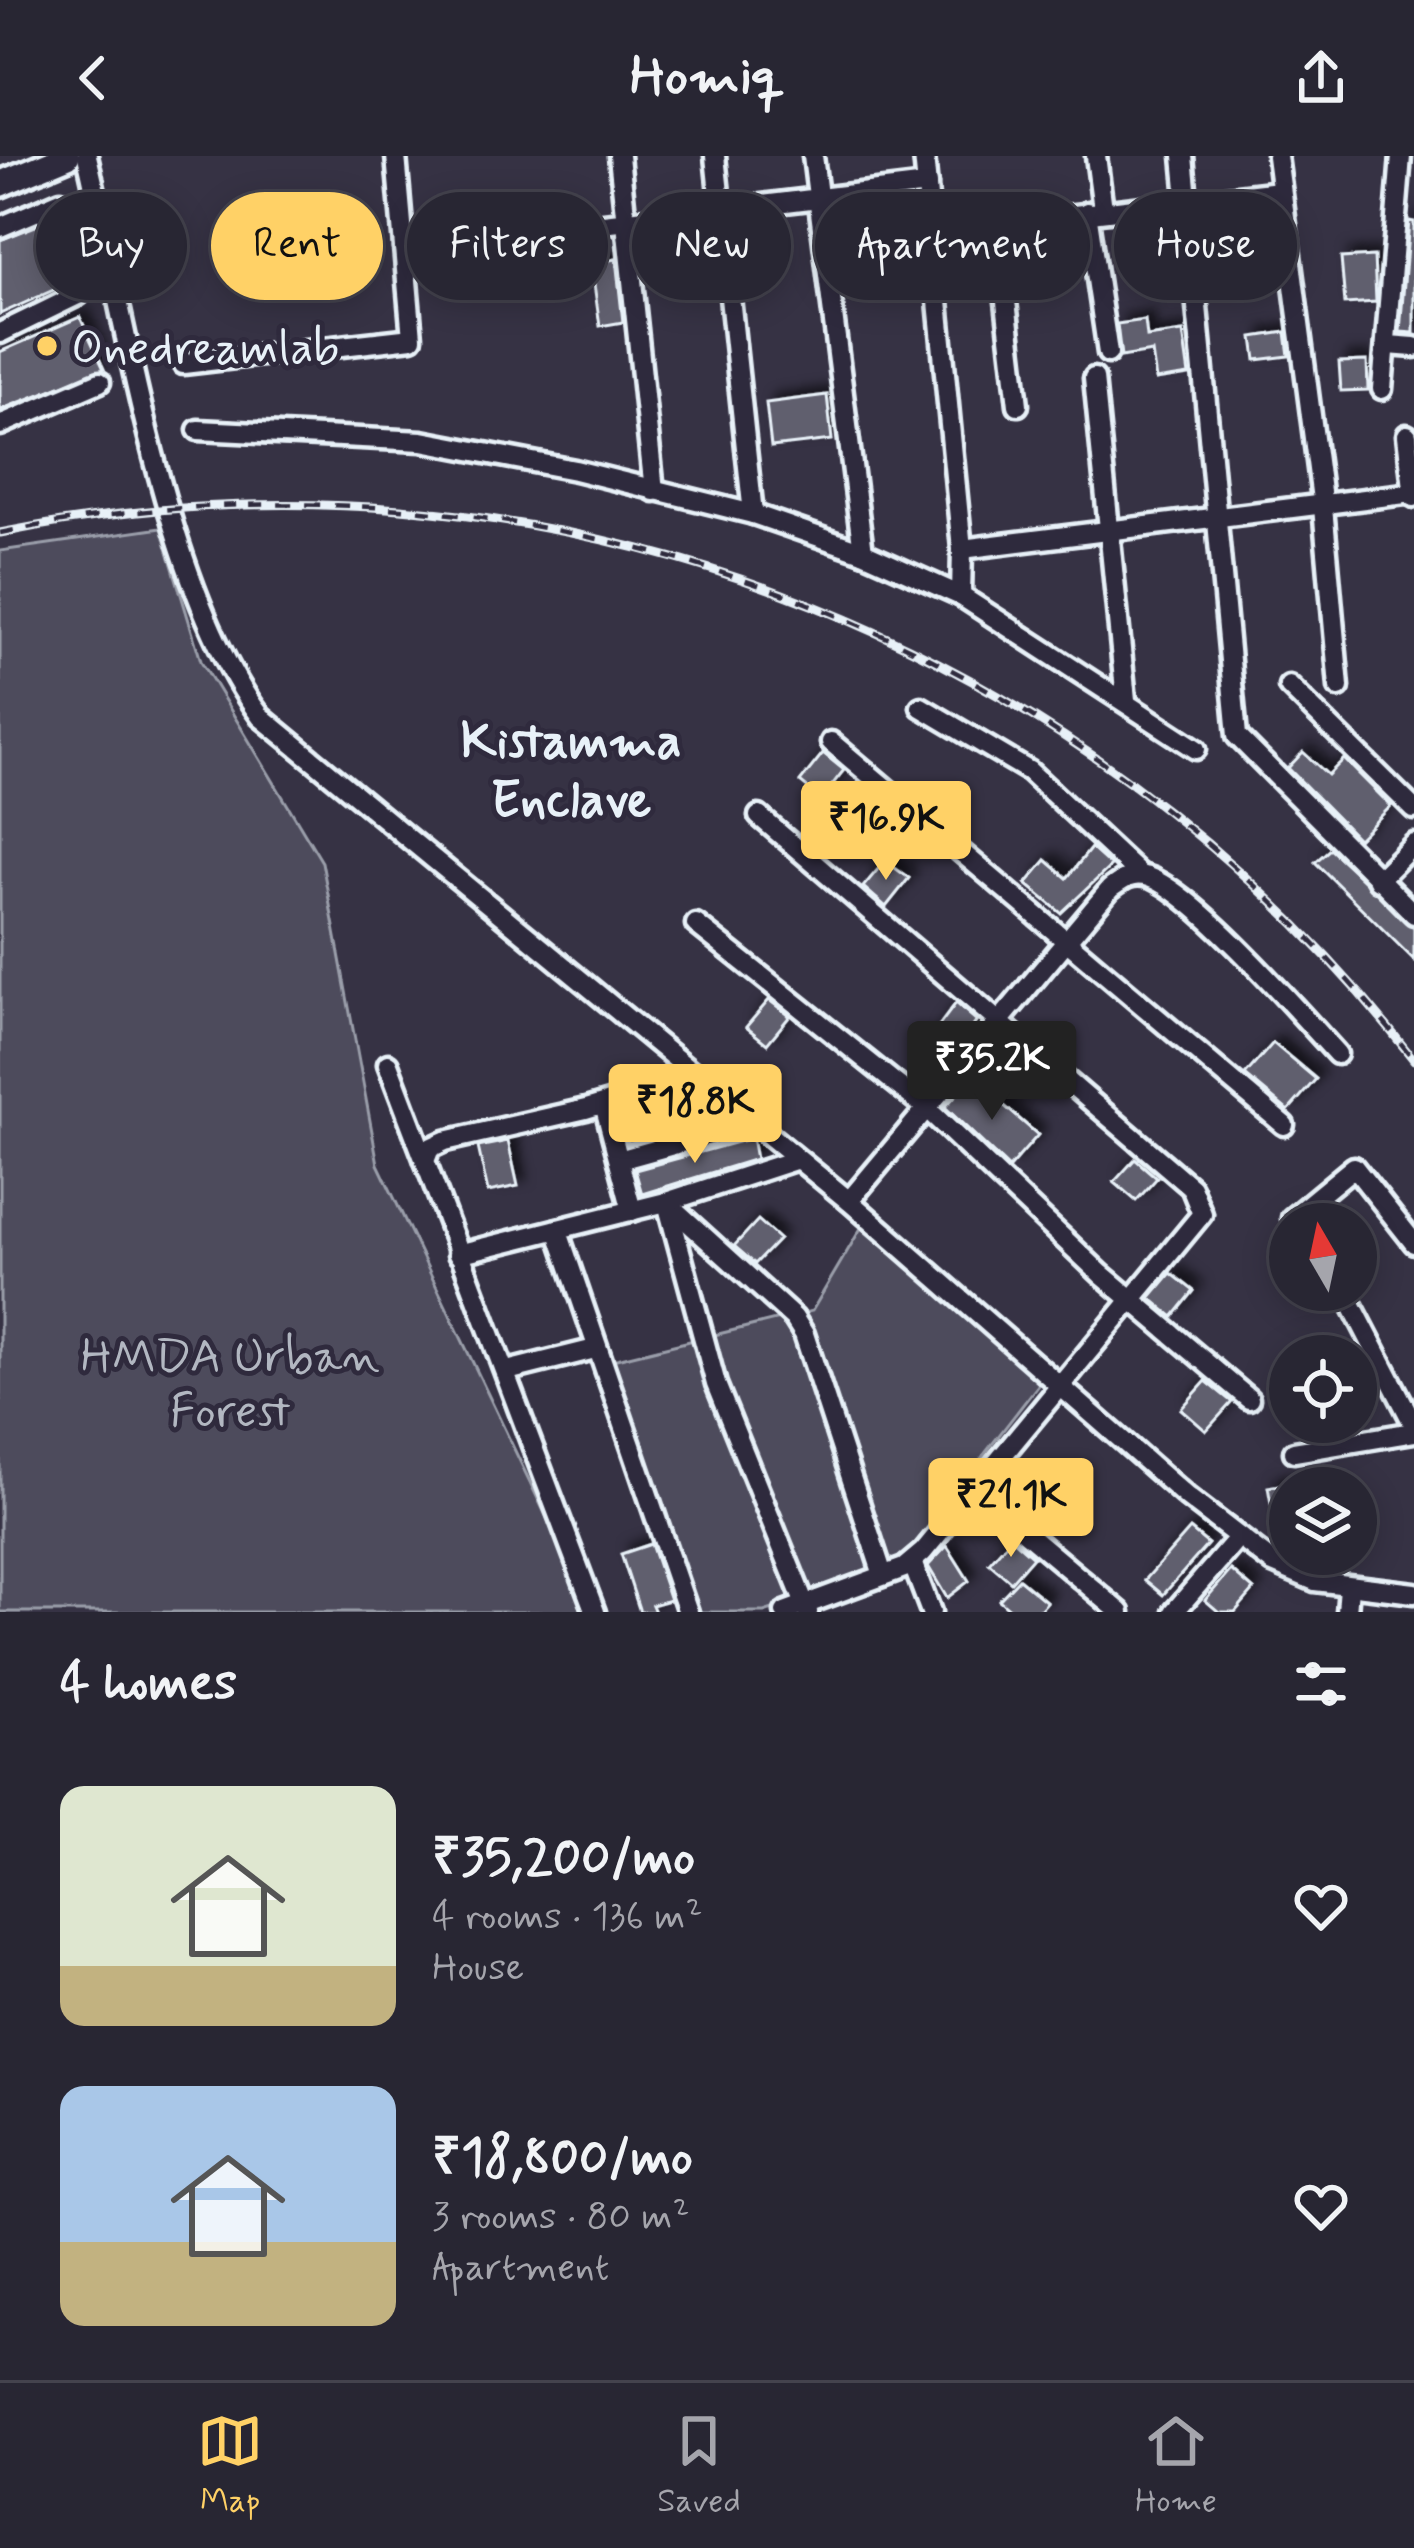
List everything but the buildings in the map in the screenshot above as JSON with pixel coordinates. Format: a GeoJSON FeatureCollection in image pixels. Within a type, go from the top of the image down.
{"type":"FeatureCollection","features":[{"type":"Feature","properties":{"kind":"main road"},"geometry":{"type":"LineString","coordinates":[[0,184],[67,156]]}},
{"type":"Feature","properties":{"kind":"street"},"geometry":{"type":"LineString","coordinates":[[87,156],[169,508],[239,688],[261,717],[848,1201],[1239,1538],[1285,1569],[1348,1587],[1414,1593]]}},
{"type":"Feature","properties":{"kind":"street"},"geometry":{"type":"LineString","coordinates":[[183,364],[412,338],[396,156]]}},
{"type":"Feature","properties":{"kind":"street"},"geometry":{"type":"LineString","coordinates":[[619,156],[654,491]]}},
{"type":"Feature","properties":{"kind":"street"},"geometry":{"type":"LineString","coordinates":[[715,156],[720,192]]}},
{"type":"Feature","properties":{"kind":"street"},"geometry":{"type":"LineString","coordinates":[[813,156],[818,192]]}},
{"type":"Feature","properties":{"kind":"street"},"geometry":{"type":"LineString","coordinates":[[924,156],[962,549],[961,596]]}},
{"type":"Feature","properties":{"kind":"street"},"geometry":{"type":"LineString","coordinates":[[1096,156],[1095,211],[1108,353]]}},
{"type":"Feature","properties":{"kind":"street"},"geometry":{"type":"LineString","coordinates":[[1183,156],[1187,192]]}},
{"type":"Feature","properties":{"kind":"street"},"geometry":{"type":"LineString","coordinates":[[1276,156],[1323,507],[1339,688]]}},
{"type":"Feature","properties":{"kind":"street"},"geometry":{"type":"LineString","coordinates":[[1382,388],[1406,235],[1401,156]]}},
{"type":"Feature","properties":{"kind":"street"},"geometry":{"type":"LineString","coordinates":[[864,192],[927,185]]}},
{"type":"Feature","properties":{"kind":"street"},"geometry":{"type":"LineString","coordinates":[[1271,192],[1280,191]]}},
{"type":"Feature","properties":{"kind":"street"},"geometry":{"type":"LineString","coordinates":[[1018,405],[997,224],[1114,209]]}},
{"type":"Feature","properties":{"kind":"street"},"geometry":{"type":"LineString","coordinates":[[0,226],[36,211]]}},
{"type":"Feature","properties":{"kind":"street"},"geometry":{"type":"LineString","coordinates":[[404,248],[632,220]]}},
{"type":"Feature","properties":{"kind":"street"},"geometry":{"type":"LineString","coordinates":[[0,333],[68,300]]}},
{"type":"Feature","properties":{"kind":"street"},"geometry":{"type":"LineString","coordinates":[[731,300],[753,514]]}},
{"type":"Feature","properties":{"kind":"street"},"geometry":{"type":"LineString","coordinates":[[832,300],[863,552]]}},
{"type":"Feature","properties":{"kind":"street"},"geometry":{"type":"LineString","coordinates":[[1198,300],[1237,736],[1414,914]]}},
{"type":"Feature","properties":{"kind":"street"},"geometry":{"type":"LineString","coordinates":[[1388,345],[1414,347]]}},
{"type":"Feature","properties":{"kind":"street"},"geometry":{"type":"LineString","coordinates":[[1094,378],[1126,700]]}},
{"type":"Feature","properties":{"kind":"street"},"geometry":{"type":"LineString","coordinates":[[1,435],[100,382]]}},
{"type":"Feature","properties":{"kind":"street"},"geometry":{"type":"LineString","coordinates":[[198,430],[422,441],[753,514],[863,552],[961,596],[1196,748]]}},
{"type":"Feature","properties":{"kind":"street"},"geometry":{"type":"LineString","coordinates":[[962,549],[1414,495],[1407,435]]}},
{"type":"Feature","properties":{"kind":"street"},"geometry":{"type":"LineString","coordinates":[[1289,686],[1414,808]]}},
{"type":"Feature","properties":{"kind":"street"},"geometry":{"type":"LineString","coordinates":[[921,707],[1029,771],[1140,874],[1167,889],[1254,961],[1337,1054]]}},
{"type":"Feature","properties":{"kind":"street"},"geometry":{"type":"LineString","coordinates":[[831,742],[1284,1125]]}},
{"type":"Feature","properties":{"kind":"street"},"geometry":{"type":"LineString","coordinates":[[759,816],[1197,1194],[1202,1214],[912,1562],[807,1609],[785,1612]]}},
{"type":"Feature","properties":{"kind":"street"},"geometry":{"type":"LineString","coordinates":[[1378,880],[1414,844]]}},
{"type":"Feature","properties":{"kind":"street"},"geometry":{"type":"LineString","coordinates":[[848,1201],[1110,889],[1140,874]]}},
{"type":"Feature","properties":{"kind":"street"},"geometry":{"type":"LineString","coordinates":[[696,924],[925,1107],[1249,1400]]}},
{"type":"Feature","properties":{"kind":"street"},"geometry":{"type":"LineString","coordinates":[[388,1064],[595,1612]]}},
{"type":"Feature","properties":{"kind":"street"},"geometry":{"type":"LineString","coordinates":[[425,1161],[430,1148],[445,1141],[604,1104],[697,1075]]}},
{"type":"Feature","properties":{"kind":"street"},"geometry":{"type":"LineString","coordinates":[[604,1104],[632,1211]]}},
{"type":"Feature","properties":{"kind":"street"},"geometry":{"type":"LineString","coordinates":[[619,1160],[752,1123]]}},
{"type":"Feature","properties":{"kind":"street"},"geometry":{"type":"LineString","coordinates":[[458,1254],[666,1202],[795,1160]]}},
{"type":"Feature","properties":{"kind":"street"},"geometry":{"type":"LineString","coordinates":[[1310,1203],[1354,1167],[1414,1243]]}},
{"type":"Feature","properties":{"kind":"street"},"geometry":{"type":"LineString","coordinates":[[666,1202],[794,1318],[804,1334],[884,1575]]}},
{"type":"Feature","properties":{"kind":"street"},"geometry":{"type":"LineString","coordinates":[[666,1202],[716,1384],[807,1609]]}},
{"type":"Feature","properties":{"kind":"street"},"geometry":{"type":"LineString","coordinates":[[557,1229],[688,1612]]}},
{"type":"Feature","properties":{"kind":"street"},"geometry":{"type":"LineString","coordinates":[[1294,1453],[1411,1424],[1354,1311]]}},
{"type":"Feature","properties":{"kind":"street"},"geometry":{"type":"LineString","coordinates":[[507,1371],[595,1349]]}},
{"type":"Feature","properties":{"kind":"street"},"geometry":{"type":"LineString","coordinates":[[975,1490],[1108,1608]]}},
{"type":"Feature","properties":{"kind":"street"},"geometry":{"type":"LineString","coordinates":[[1174,1612],[1239,1538]]}},
{"type":"Feature","properties":{"kind":"street"},"geometry":{"type":"LineString","coordinates":[[912,1562],[931,1612]]}},
{"type":"Feature","properties":{"kind":"street"},"geometry":{"type":"LineString","coordinates":[[1347,1612],[1348,1587]]}},
{"type":"Feature","properties":{"kind":"green space","name":"HMDA Urban Forest"},"geometry":{"type":"Polygon","coordinates":[[[161,528],[201,661],[322,862],[378,1164],[592,1612],[0,1612],[0,551],[161,528]]]}},
{"type":"Feature","properties":{"kind":"green space"},"geometry":{"type":"Polygon","coordinates":[[[861,1228],[1042,1380],[896,1568],[764,1612],[692,1612],[604,1362],[812,1311],[861,1228]]]}},
{"type":"Feature","properties":{"kind":"railway"},"geometry":{"type":"LineString","coordinates":[[0,533],[201,507],[400,509],[595,538],[783,594],[961,675],[1127,780],[1279,909],[1414,1060]]}},
{"type":"Feature","properties":{"kind":"place","name":"Onedreamlab"},"geometry":{"type":"Point","coordinates":[47,346]}},
{"type":"Feature","properties":{"kind":"district","name":"Kistamma Enclave"},"geometry":{"type":"Point","coordinates":[571,768]}}]}
